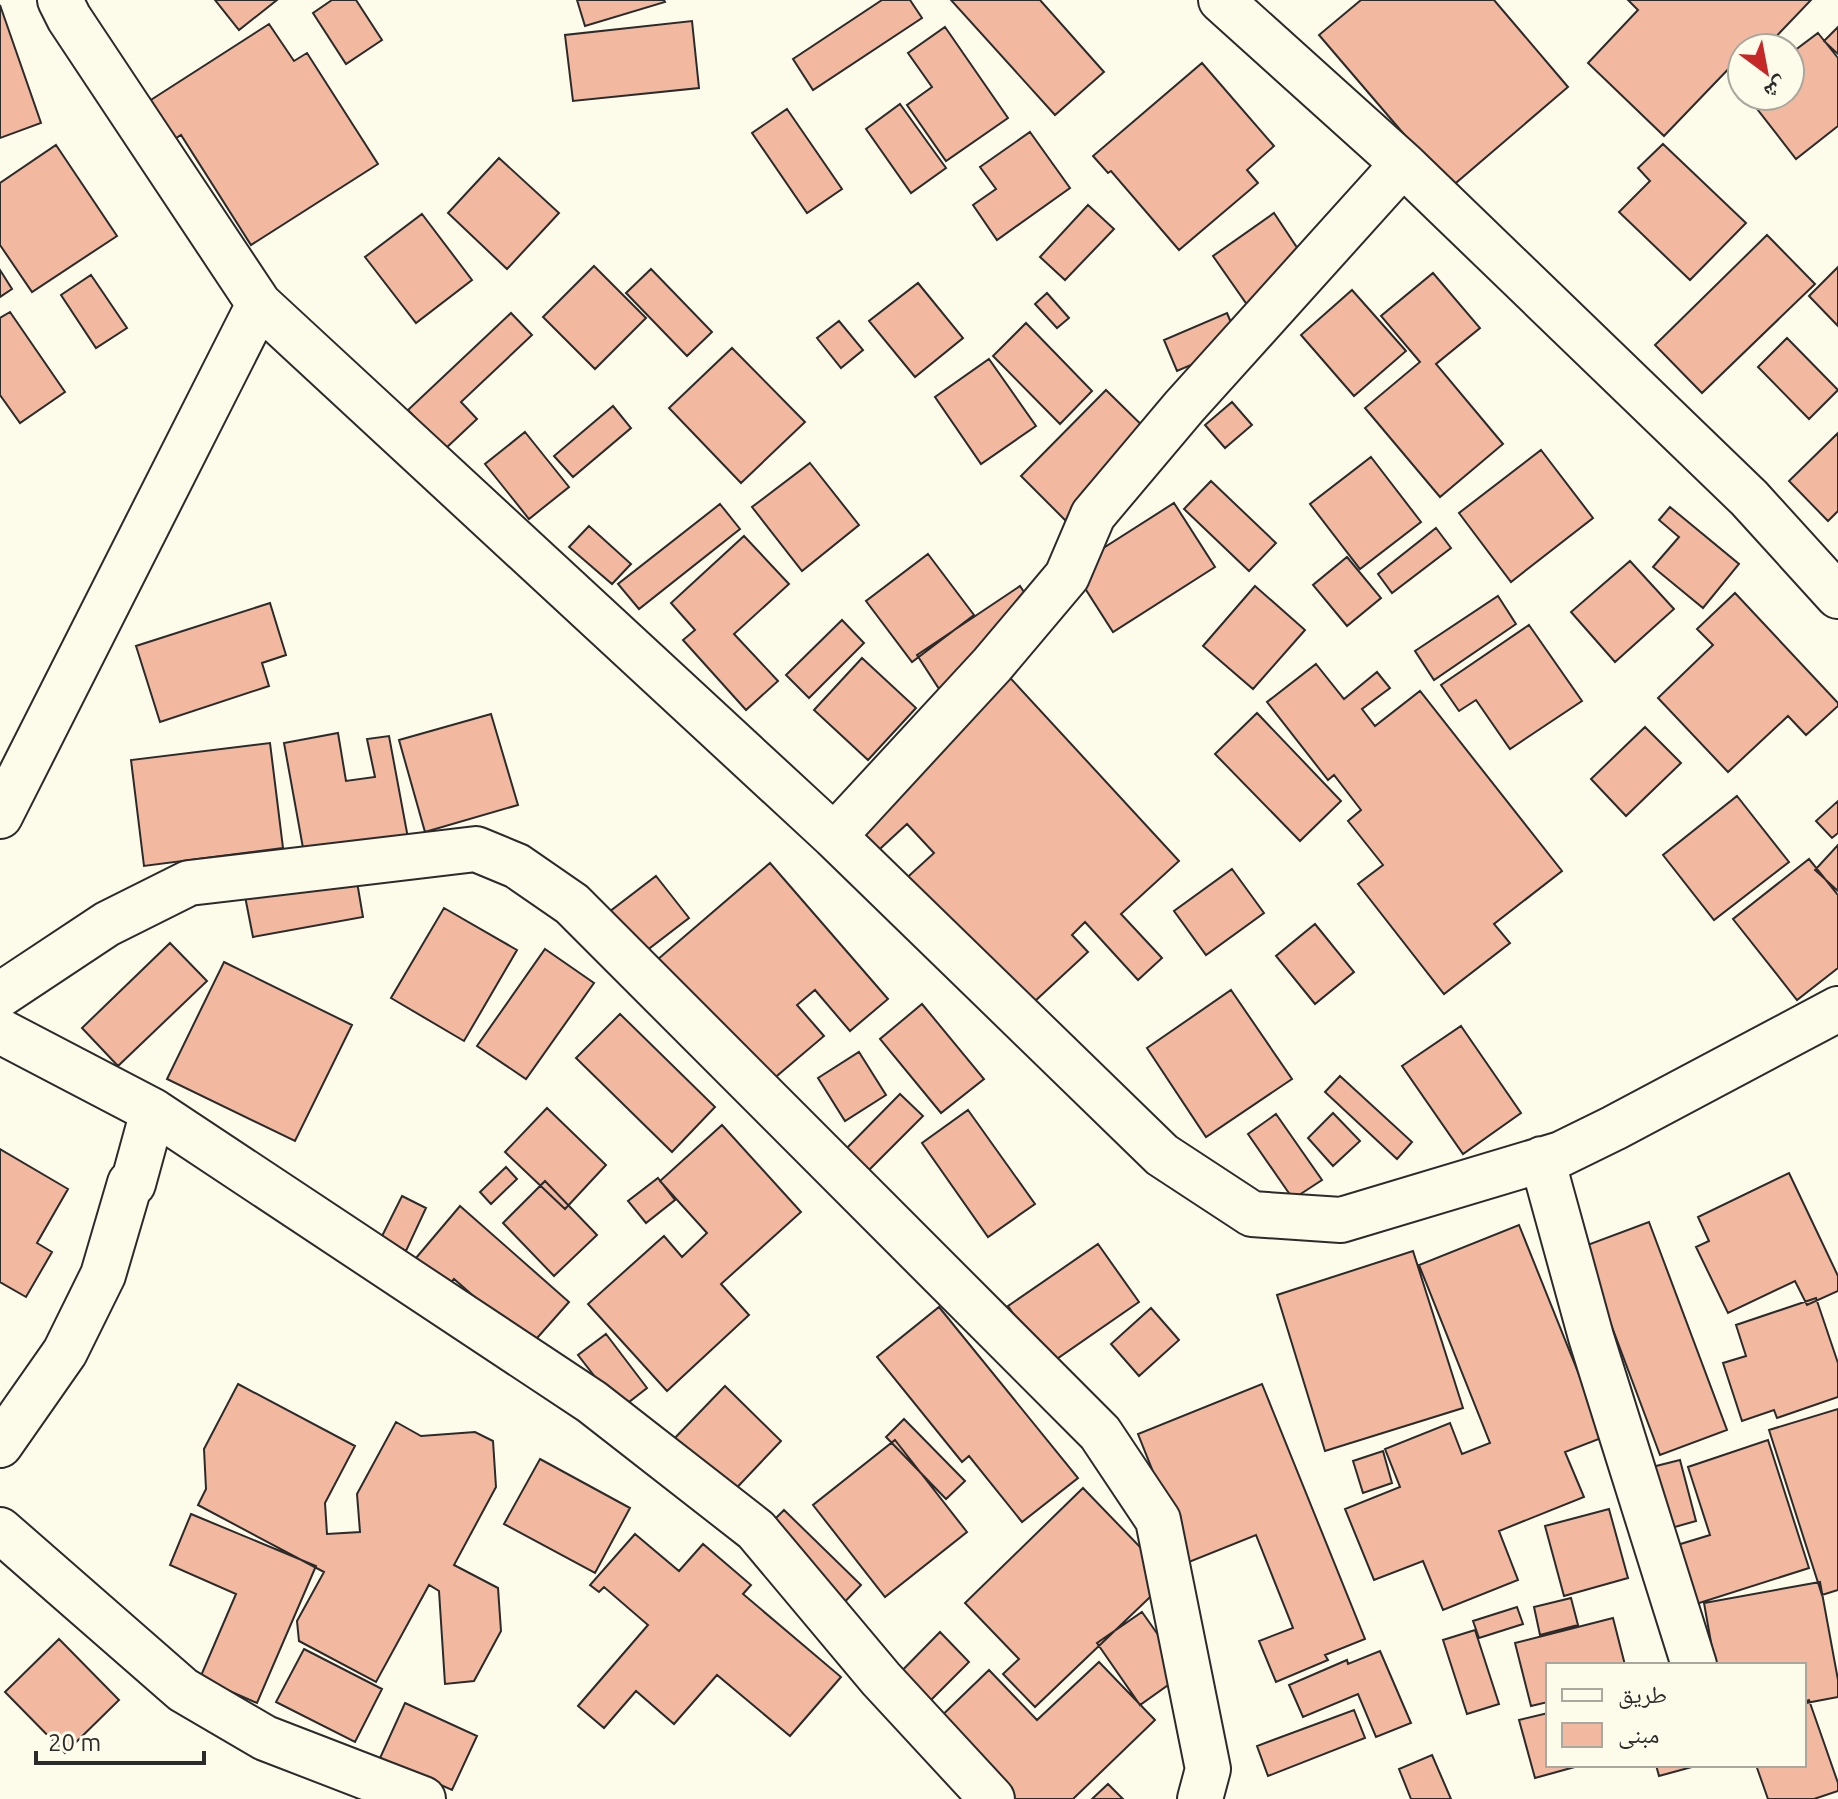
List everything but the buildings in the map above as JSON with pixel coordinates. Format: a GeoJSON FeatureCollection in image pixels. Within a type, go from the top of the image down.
{"type":"FeatureCollection","features":[{"type":"Feature","properties":{"kind":"street"},"geometry":{"type":"LineString","coordinates":[[60,0],[259,304],[834,836],[1162,1155],[1252,1214],[1341,1220],[1561,1154],[1838,1009]]}},
{"type":"Feature","properties":{"kind":"street"},"geometry":{"type":"LineString","coordinates":[[1221,0],[1403,164],[1749,498],[1838,596]]}},
{"type":"Feature","properties":{"kind":"street"},"geometry":{"type":"LineString","coordinates":[[834,836],[992,665],[1067,576],[1093,515],[1133,467],[1403,164]]}},
{"type":"Feature","properties":{"kind":"street"},"geometry":{"type":"LineString","coordinates":[[0,816],[259,304]]}},
{"type":"Feature","properties":{"kind":"street"},"geometry":{"type":"LineString","coordinates":[[0,995],[107,924],[189,883],[476,849],[517,866],[572,904],[1100,1433],[1158,1520],[1208,1769],[1200,1799]]}},
{"type":"Feature","properties":{"kind":"street"},"geometry":{"type":"LineString","coordinates":[[0,1031],[153,1111],[592,1402],[756,1530],[881,1679],[992,1799]]}},
{"type":"Feature","properties":{"kind":"street"},"geometry":{"type":"LineString","coordinates":[[2,1440],[65,1352],[103,1275],[153,1111]]}},
{"type":"Feature","properties":{"kind":"street"},"geometry":{"type":"LineString","coordinates":[[1542,1159],[1591,1337],[1693,1663]]}},
{"type":"Feature","properties":{"kind":"street"},"geometry":{"type":"LineString","coordinates":[[0,1530],[183,1690],[265,1738],[423,1799]]}}]}
